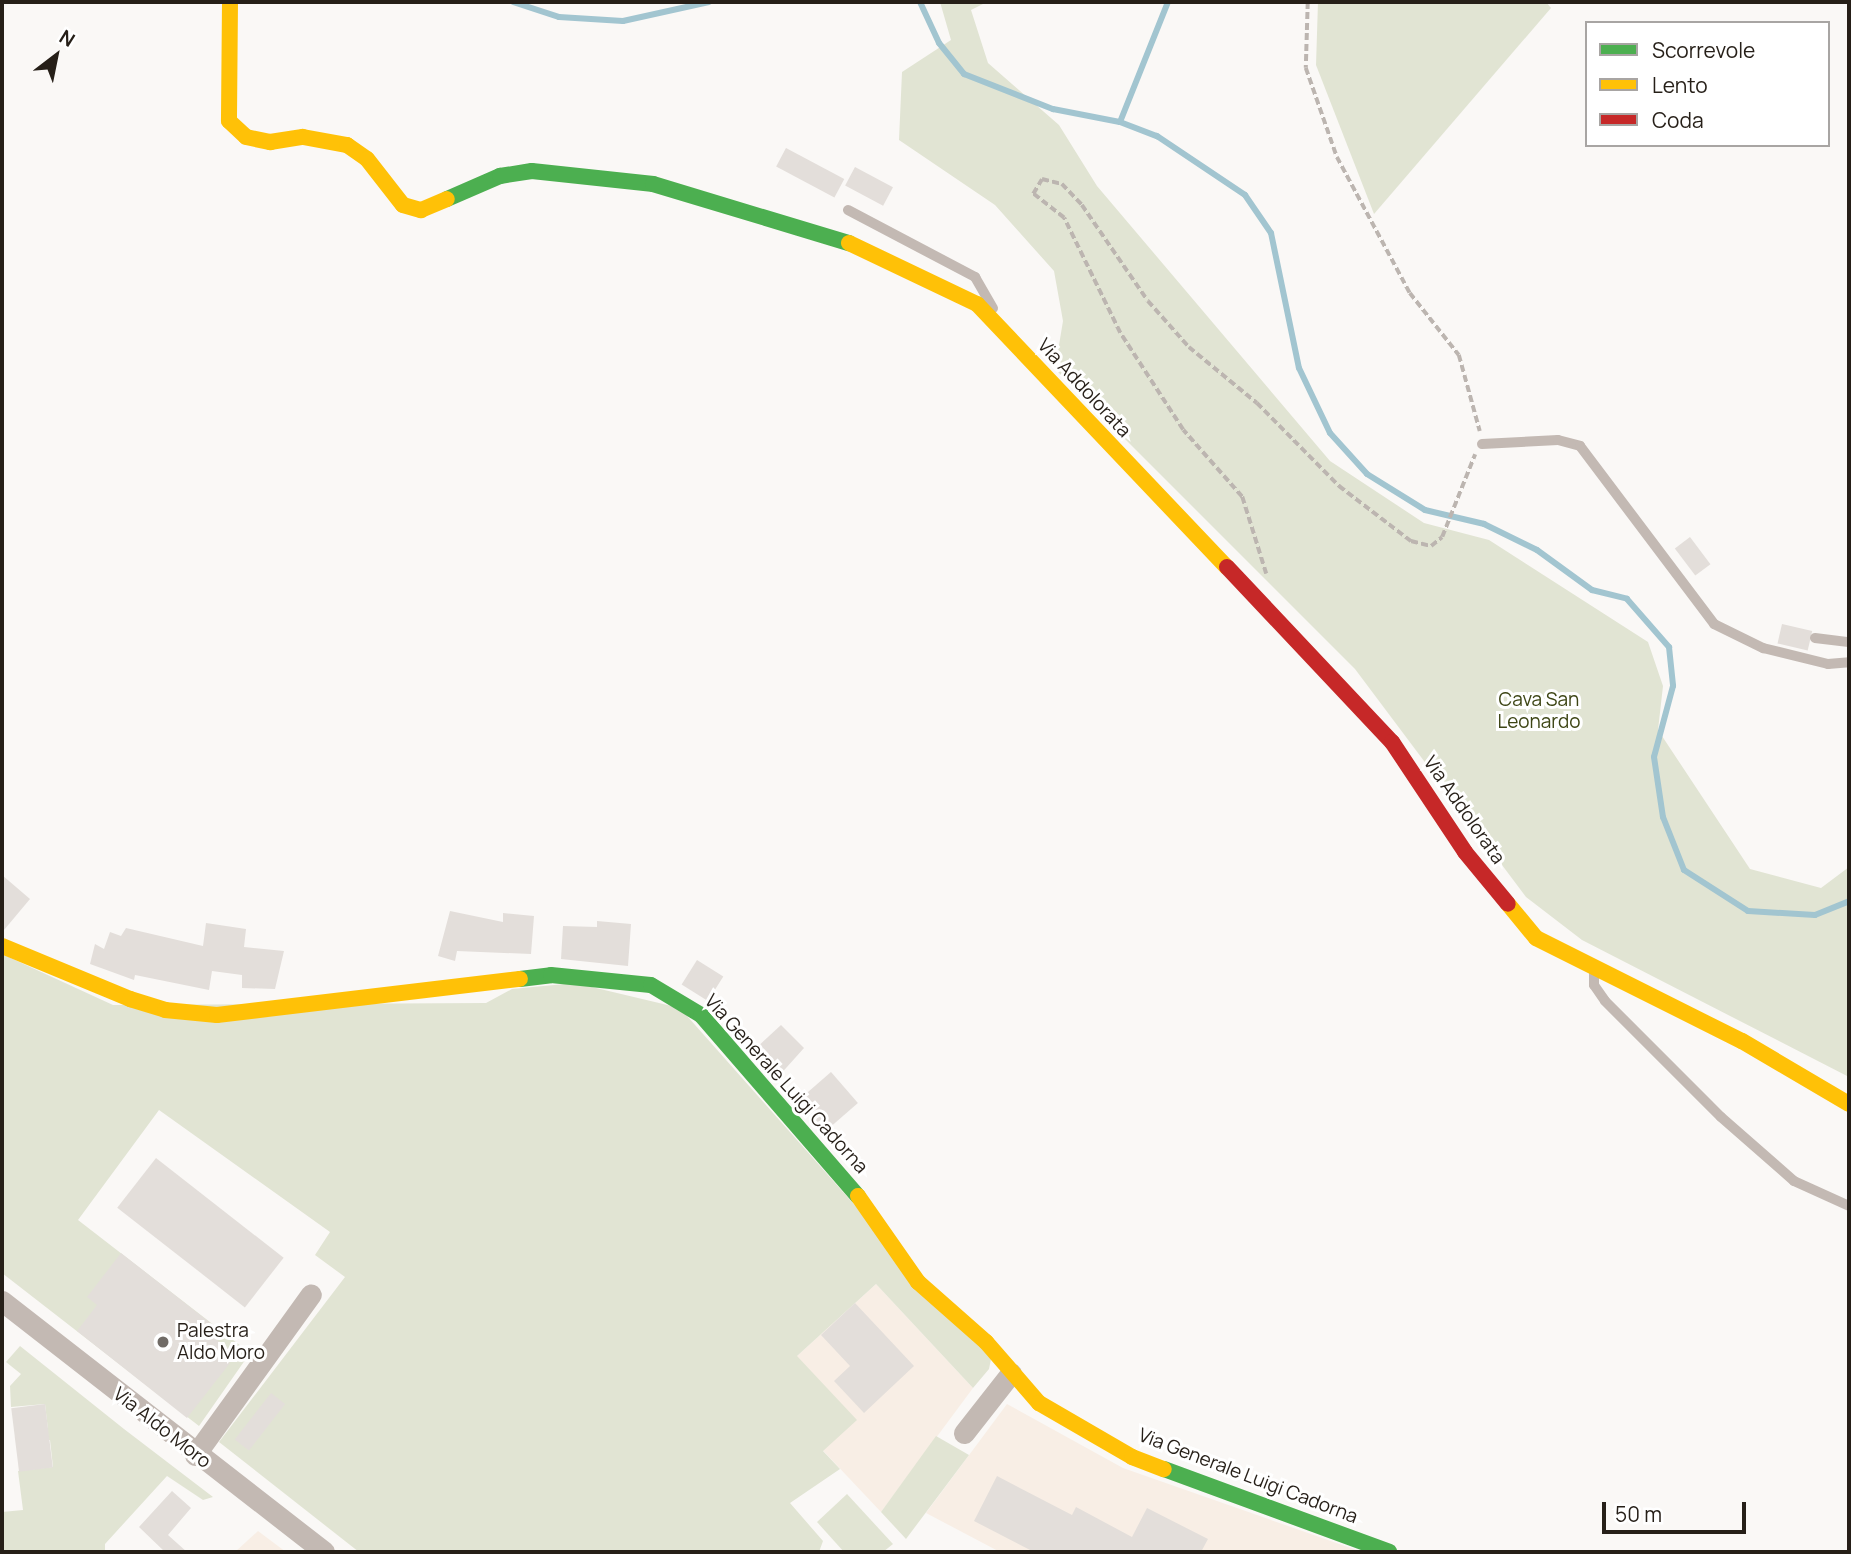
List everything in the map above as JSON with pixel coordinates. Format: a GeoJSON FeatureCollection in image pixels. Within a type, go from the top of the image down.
{"type":"FeatureCollection","features":[{"type":"Feature","properties":{"kind":"street","name":"Via Addolorata"},"geometry":{"type":"LineString","coordinates":[[230,2],[229,121],[246,137],[270,142],[303,137],[346,145],[367,159],[403,205],[421,209],[500,176],[532,171],[653,184],[848,243],[948,288],[999,324],[1036,372],[1216,552],[1392,742],[1513,914],[1536,938],[1594,970],[1742,1041],[1849,1104]]}},
{"type":"Feature","properties":{"kind":"street","name":"Via Generale Luigi Cadorna"},"geometry":{"type":"LineString","coordinates":[[2,946],[130,999],[165,1010],[217,1015],[551,975],[651,985],[701,1016],[847,1180],[918,1282],[986,1342],[1039,1403],[1132,1457],[1390,1552]]}},
{"type":"Feature","properties":{"kind":"street"},"geometry":{"type":"LineString","coordinates":[[195,1455],[311,1294]]}},
{"type":"Feature","properties":{"kind":"street","name":"Via Aldo Moro"},"geometry":{"type":"LineString","coordinates":[[2,1301],[195,1455],[324,1552]]}},
{"type":"Feature","properties":{"kind":"street"},"geometry":{"type":"LineString","coordinates":[[964,1433],[1011,1373]]}},
{"type":"Feature","properties":{"kind":"lane"},"geometry":{"type":"LineString","coordinates":[[848,210],[975,277],[999,324]]}},
{"type":"Feature","properties":{"kind":"lane"},"geometry":{"type":"LineString","coordinates":[[1482,444],[1546,439],[1580,446],[1714,624],[1763,648],[1828,664],[1849,662]]}},
{"type":"Feature","properties":{"kind":"lane"},"geometry":{"type":"LineString","coordinates":[[1815,638],[1849,642]]}},
{"type":"Feature","properties":{"kind":"lane"},"geometry":{"type":"LineString","coordinates":[[1594,970],[1594,985],[1605,1001],[1721,1117],[1794,1181],[1849,1206]]}},
{"type":"Feature","properties":{"kind":"path"},"geometry":{"type":"LineString","coordinates":[[1274,585],[1266,576],[1242,497],[1183,430],[1120,333],[1063,218],[1033,194],[1042,179],[1062,184],[1075,198],[1148,301],[1189,347],[1257,403],[1339,486],[1411,541],[1431,546],[1442,537],[1464,471],[1482,444],[1459,355],[1410,293],[1336,157],[1306,68],[1308,2]]}},
{"type":"Feature","properties":{"kind":"shaded area"},"geometry":{"type":"Polygon","coordinates":[[[876,1284],[973,1388],[881,1512],[763,1387],[876,1284]]]}},
{"type":"Feature","properties":{"kind":"shaded area"},"geometry":{"type":"Polygon","coordinates":[[[1007,1404],[1123,1468],[1362,1552],[1000,1552],[926,1513],[1007,1404]]]}},
{"type":"Feature","properties":{"kind":"shaded area"},"geometry":{"type":"Polygon","coordinates":[[[258,1531],[286,1552],[235,1552],[258,1531]]]}},
{"type":"Feature","properties":{"kind":"green space","name":"Cava San Leonardo"},"geometry":{"type":"Polygon","coordinates":[[[940,2],[987,2],[971,10],[988,63],[1059,125],[1097,186],[1330,461],[1424,523],[1489,540],[1648,642],[1663,686],[1658,730],[1750,869],[1821,888],[1849,867],[1849,1077],[1582,940],[1526,897],[1355,669],[1055,369],[1063,321],[1054,271],[995,205],[899,140],[902,72],[951,40],[940,2]]]}},
{"type":"Feature","properties":{"kind":"green space"},"geometry":{"type":"Polygon","coordinates":[[[1318,2],[1546,2],[1551,8],[1374,214],[1316,65],[1318,2]]]}},
{"type":"Feature","properties":{"kind":"green space"},"geometry":{"type":"Polygon","coordinates":[[[2,954],[113,1005],[486,1003],[512,989],[575,983],[680,1008],[991,1359],[989,1369],[973,1388],[876,1284],[797,1356],[857,1420],[823,1451],[840,1469],[790,1503],[823,1541],[819,1552],[359,1552],[219,1442],[345,1277],[315,1255],[330,1232],[159,1110],[78,1220],[250,1353],[199,1426],[2,1273],[2,954]]]}},
{"type":"Feature","properties":{"kind":"green space"},"geometry":{"type":"Polygon","coordinates":[[[20,1346],[213,1497],[203,1500],[167,1476],[105,1544],[105,1552],[2,1552],[2,1512],[23,1510],[18,1471],[53,1467],[50,1440],[42,1440],[48,1430],[45,1404],[11,1407],[10,1386],[21,1374],[6,1362],[20,1346]]]}},
{"type":"Feature","properties":{"kind":"green space"},"geometry":{"type":"Polygon","coordinates":[[[936,1436],[969,1455],[906,1539],[881,1512],[936,1436]]]}},
{"type":"Feature","properties":{"kind":"green space"},"geometry":{"type":"Polygon","coordinates":[[[847,1494],[893,1544],[883,1552],[844,1552],[817,1522],[847,1494]]]}},
{"type":"Feature","properties":{"kind":"building"},"geometry":{"type":"Polygon","coordinates":[[[786,148],[844,179],[834,198],[776,167],[786,148]]]}},
{"type":"Feature","properties":{"kind":"building"},"geometry":{"type":"Polygon","coordinates":[[[855,167],[893,187],[883,206],[845,186],[855,167]]]}},
{"type":"Feature","properties":{"kind":"building"},"geometry":{"type":"Polygon","coordinates":[[[1690,537],[1710,564],[1695,576],[1675,548],[1690,537]]]}},
{"type":"Feature","properties":{"kind":"building"},"geometry":{"type":"Polygon","coordinates":[[[1782,624],[1812,631],[1808,650],[1778,643],[1782,624]]]}},
{"type":"Feature","properties":{"kind":"building"},"geometry":{"type":"Polygon","coordinates":[[[2,875],[30,899],[4,930],[2,930],[2,875]]]}},
{"type":"Feature","properties":{"kind":"building"},"geometry":{"type":"Polygon","coordinates":[[[450,911],[503,922],[503,913],[534,916],[531,954],[457,951],[455,961],[438,956],[450,911]]]}},
{"type":"Feature","properties":{"kind":"building"},"geometry":{"type":"Polygon","coordinates":[[[597,921],[631,924],[628,966],[561,959],[563,926],[597,927],[597,921]]]}},
{"type":"Feature","properties":{"kind":"building"},"geometry":{"type":"Polygon","coordinates":[[[206,923],[246,929],[244,947],[284,951],[275,989],[242,988],[242,975],[212,971],[209,990],[135,975],[134,980],[90,964],[95,944],[104,949],[110,932],[121,936],[126,928],[203,946],[206,923]]]}},
{"type":"Feature","properties":{"kind":"building"},"geometry":{"type":"Polygon","coordinates":[[[697,960],[723,976],[708,1001],[682,985],[697,960]]]}},
{"type":"Feature","properties":{"kind":"building"},"geometry":{"type":"Polygon","coordinates":[[[781,1025],[804,1048],[778,1077],[754,1050],[781,1025]]]}},
{"type":"Feature","properties":{"kind":"building"},"geometry":{"type":"Polygon","coordinates":[[[831,1072],[858,1103],[825,1131],[799,1100],[831,1072]]]}},
{"type":"Feature","properties":{"kind":"building"},"geometry":{"type":"Polygon","coordinates":[[[156,1158],[284,1258],[245,1307],[117,1208],[156,1158]]]}},
{"type":"Feature","properties":{"kind":"building","name":"Palestra Aldo Moro"},"geometry":{"type":"Polygon","coordinates":[[[121,1253],[222,1332],[216,1339],[230,1350],[224,1359],[230,1363],[187,1418],[77,1331],[97,1305],[87,1297],[121,1253]]]}},
{"type":"Feature","properties":{"kind":"building"},"geometry":{"type":"Polygon","coordinates":[[[855,1303],[914,1366],[864,1413],[834,1381],[850,1366],[821,1335],[855,1303]]]}},
{"type":"Feature","properties":{"kind":"building"},"geometry":{"type":"Polygon","coordinates":[[[271,1393],[285,1404],[249,1451],[235,1439],[271,1393]]]}},
{"type":"Feature","properties":{"kind":"building"},"geometry":{"type":"Polygon","coordinates":[[[45,1404],[53,1468],[19,1472],[11,1408],[45,1404]]]}},
{"type":"Feature","properties":{"kind":"building"},"geometry":{"type":"Polygon","coordinates":[[[997,1476],[1072,1515],[1076,1507],[1132,1537],[1147,1508],[1208,1539],[1201,1552],[1034,1552],[974,1521],[997,1476]]]}},
{"type":"Feature","properties":{"kind":"building"},"geometry":{"type":"Polygon","coordinates":[[[172,1491],[191,1508],[168,1535],[187,1552],[165,1552],[139,1527],[172,1491]]]}},
{"type":"Feature","properties":{"kind":"waterway","name":"Cava San Leonardo"},"geometry":{"type":"LineString","coordinates":[[513,2],[559,17],[623,21],[709,2]]}},
{"type":"Feature","properties":{"kind":"waterway","name":"Cava San Leonardo"},"geometry":{"type":"LineString","coordinates":[[920,2],[939,43],[964,74],[1053,109],[1120,122],[1157,136],[1245,195],[1271,233],[1299,368],[1330,433],[1367,474],[1425,510],[1484,524],[1537,550],[1592,590],[1627,599],[1669,647],[1673,686],[1654,757],[1663,817],[1684,870],[1748,911],[1815,915],[1849,901]]}},
{"type":"Feature","properties":{"kind":"waterway"},"geometry":{"type":"LineString","coordinates":[[1120,122],[1168,2]]}},
{"type":"Feature","properties":{"kind":"traffic: fast"},"geometry":{"type":"LineString","coordinates":[[447,199],[500,176],[532,171],[653,184],[849,243]]}},
{"type":"Feature","properties":{"kind":"traffic: fast"},"geometry":{"type":"LineString","coordinates":[[520,979],[551,975],[651,985],[701,1015],[858,1196]]}},
{"type":"Feature","properties":{"kind":"traffic: fast"},"geometry":{"type":"LineString","coordinates":[[1164,1469],[1389,1552]]}},
{"type":"Feature","properties":{"kind":"traffic: slow"},"geometry":{"type":"LineString","coordinates":[[230,2],[229,121],[246,137],[270,142],[303,137],[347,145],[367,159],[403,205],[421,210],[447,199]]}},
{"type":"Feature","properties":{"kind":"traffic: slow"},"geometry":{"type":"LineString","coordinates":[[849,243],[977,304],[1227,567]]}},
{"type":"Feature","properties":{"kind":"traffic: slow"},"geometry":{"type":"LineString","coordinates":[[1508,904],[1536,938],[1742,1041],[1849,1104]]}},
{"type":"Feature","properties":{"kind":"traffic: slow"},"geometry":{"type":"LineString","coordinates":[[2,946],[130,999],[165,1010],[217,1015],[520,979]]}},
{"type":"Feature","properties":{"kind":"traffic: slow"},"geometry":{"type":"LineString","coordinates":[[858,1196],[918,1282],[986,1342],[1039,1403],[1132,1457],[1164,1469]]}},
{"type":"Feature","properties":{"kind":"traffic: jam"},"geometry":{"type":"LineString","coordinates":[[1227,567],[1392,742],[1465,852],[1508,904]]}},
{"type":"Feature","properties":{"kind":"place","name":"Palestra Aldo Moro"},"geometry":{"type":"Point","coordinates":[163,1342]}}]}
